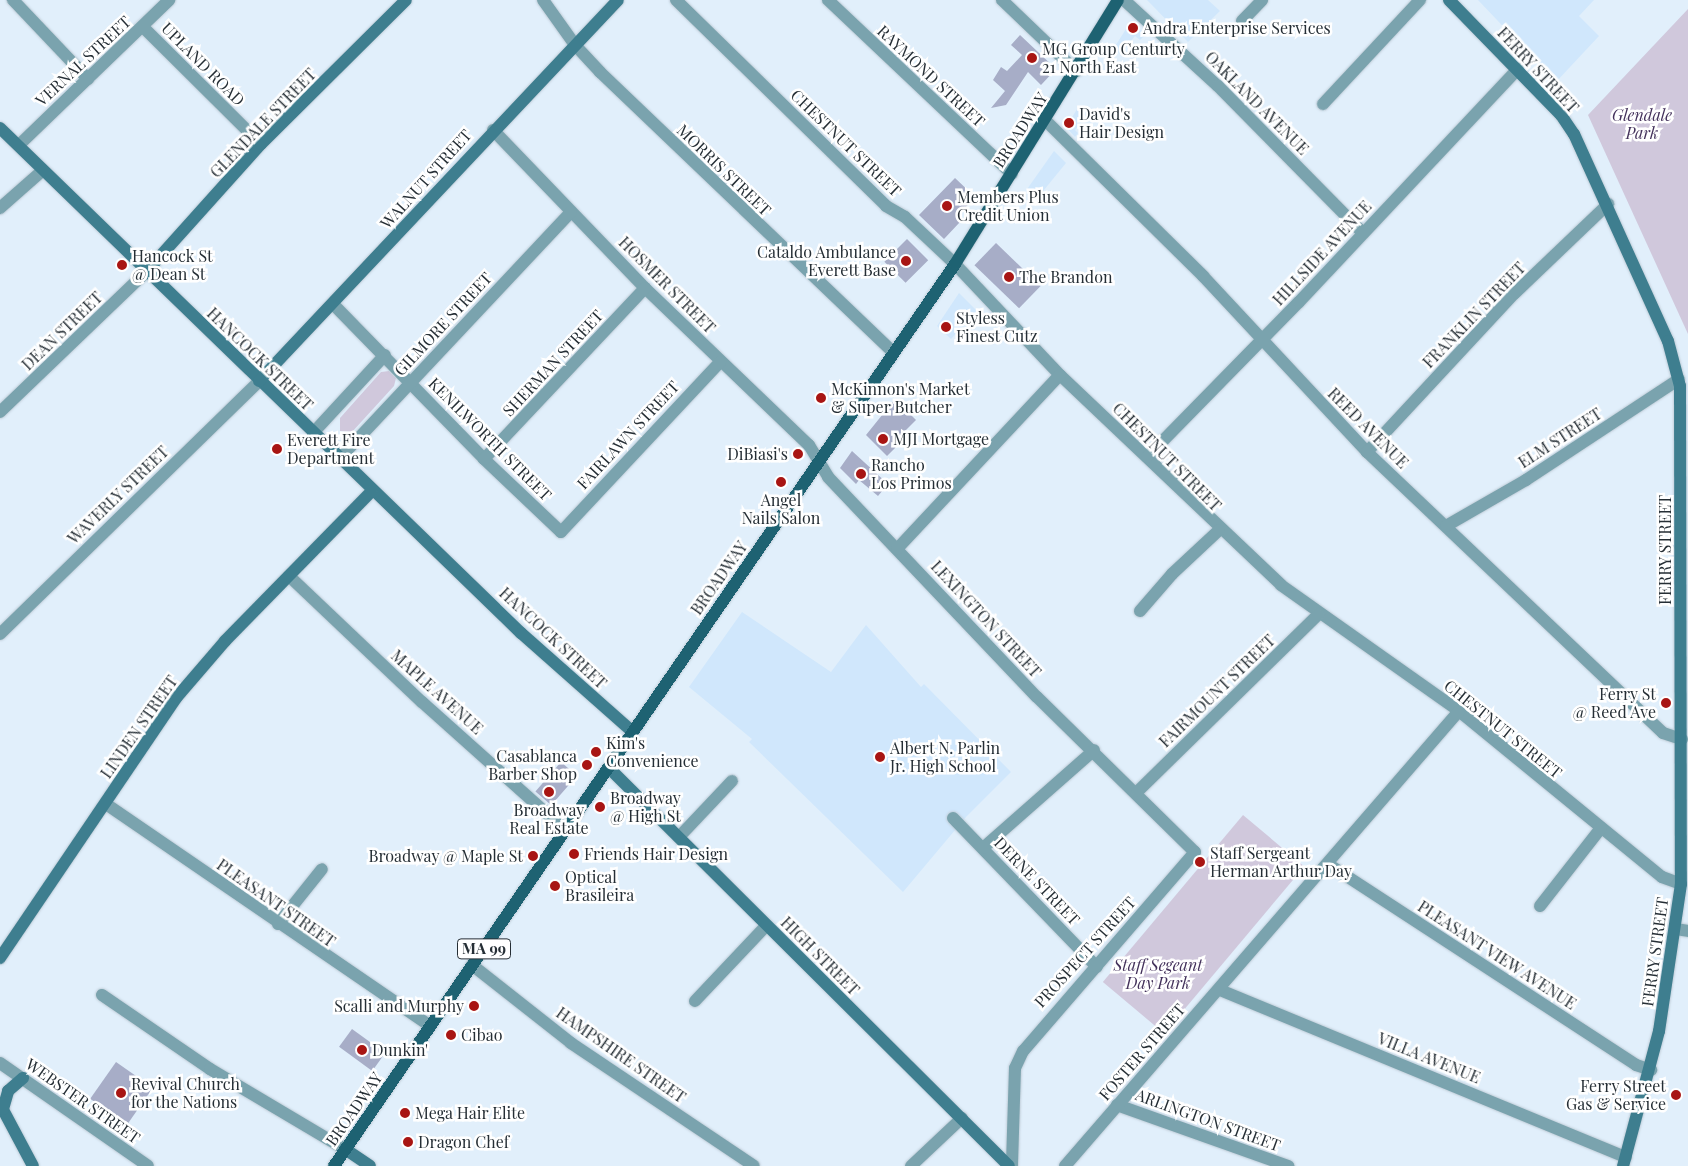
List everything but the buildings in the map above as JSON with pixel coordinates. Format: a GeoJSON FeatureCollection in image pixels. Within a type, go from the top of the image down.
{"type":"FeatureCollection","features":[{"type":"Feature","properties":{"kind":"main road","name":"BROADWAY"},"geometry":{"type":"LineString","coordinates":[[334,1166],[955,264],[1046,121],[1118,0]]}},
{"type":"Feature","properties":{"kind":"street"},"geometry":{"type":"LineString","coordinates":[[13,0],[88,79]]}},
{"type":"Feature","properties":{"kind":"street","name":"VERNAL STREET"},"geometry":{"type":"LineString","coordinates":[[18,145],[170,0]]}},
{"type":"Feature","properties":{"kind":"street","name":"GLENDALE STREET"},"geometry":{"type":"LineString","coordinates":[[146,272],[261,144],[406,0]]}},
{"type":"Feature","properties":{"kind":"street","name":"MORRIS STREET"},"geometry":{"type":"LineString","coordinates":[[543,0],[575,45],[738,208],[893,352]]}},
{"type":"Feature","properties":{"kind":"street","name":"WALNUT STREET"},"geometry":{"type":"LineString","coordinates":[[259,381],[333,304],[492,130],[618,0]]}},
{"type":"Feature","properties":{"kind":"street","name":"CHESTNUT STREET"},"geometry":{"type":"LineString","coordinates":[[676,0],[886,206],[905,217],[955,264],[1060,375],[1147,457],[1219,530],[1318,614],[1459,711],[1662,877],[1680,884]]}},
{"type":"Feature","properties":{"kind":"street","name":"RAYMOND STREET"},"geometry":{"type":"LineString","coordinates":[[828,0],[1012,174]]}},
{"type":"Feature","properties":{"kind":"street"},"geometry":{"type":"LineString","coordinates":[[1002,0],[1076,71]]}},
{"type":"Feature","properties":{"kind":"street","name":"OAKLAND AVENUE"},"geometry":{"type":"LineString","coordinates":[[1124,0],[1218,86],[1363,233]]}},
{"type":"Feature","properties":{"kind":"street"},"geometry":{"type":"LineString","coordinates":[[1242,21],[1262,0]]}},
{"type":"Feature","properties":{"kind":"street"},"geometry":{"type":"LineString","coordinates":[[1323,104],[1420,0]]}},
{"type":"Feature","properties":{"kind":"street","name":"FERRY STREET"},"geometry":{"type":"LineString","coordinates":[[1449,0],[1518,69],[1574,134],[1608,204],[1683,376],[1685,664],[1680,884],[1682,930],[1650,1070],[1624,1162]]}},
{"type":"Feature","properties":{"kind":"street","name":"UPLAND ROAD"},"geometry":{"type":"LineString","coordinates":[[143,27],[261,144]]}},
{"type":"Feature","properties":{"kind":"street","name":"HILLSIDE AVENUE"},"geometry":{"type":"LineString","coordinates":[[1147,457],[1262,340],[1518,69]]}},
{"type":"Feature","properties":{"kind":"street","name":"REED AVENUE"},"geometry":{"type":"LineString","coordinates":[[1046,121],[1262,340],[1367,452],[1663,733],[1682,739]]}},
{"type":"Feature","properties":{"kind":"street","name":"HANCOCK STREET"},"geometry":{"type":"LineString","coordinates":[[0,128],[372,491],[521,633],[633,732]]}},
{"type":"Feature","properties":{"kind":"street","name":"HOSMER STREET"},"geometry":{"type":"LineString","coordinates":[[492,130],[645,288],[720,362],[809,445],[819,462]]}},
{"type":"Feature","properties":{"kind":"street"},"geometry":{"type":"LineString","coordinates":[[0,208],[42,171]]}},
{"type":"Feature","properties":{"kind":"street","name":"FRANKLIN STREET"},"geometry":{"type":"LineString","coordinates":[[1367,452],[1515,293],[1608,204]]}},
{"type":"Feature","properties":{"kind":"street","name":"GILMORE STREET"},"geometry":{"type":"LineString","coordinates":[[339,459],[571,212]]}},
{"type":"Feature","properties":{"kind":"street","name":"DEAN STREET"},"geometry":{"type":"LineString","coordinates":[[0,412],[146,272]]}},
{"type":"Feature","properties":{"kind":"street","name":"SHERMAN STREET"},"geometry":{"type":"LineString","coordinates":[[484,459],[645,288]]}},
{"type":"Feature","properties":{"kind":"street","name":"KENILWORTH STREET"},"geometry":{"type":"LineString","coordinates":[[333,304],[484,459],[561,532]]}},
{"type":"Feature","properties":{"kind":"street"},"geometry":{"type":"LineString","coordinates":[[313,433],[384,355]]}},
{"type":"Feature","properties":{"kind":"street","name":"FAIRLAWN STREET"},"geometry":{"type":"LineString","coordinates":[[561,532],[720,362]]}},
{"type":"Feature","properties":{"kind":"street"},"geometry":{"type":"LineString","coordinates":[[897,549],[1060,375]]}},
{"type":"Feature","properties":{"kind":"street","name":"ELM STREET"},"geometry":{"type":"LineString","coordinates":[[1446,526],[1526,480],[1683,376]]}},
{"type":"Feature","properties":{"kind":"street","name":"WAVERLY STREET"},"geometry":{"type":"LineString","coordinates":[[0,634],[259,381]]}},
{"type":"Feature","properties":{"kind":"street","name":"LEXINGTON STREET"},"geometry":{"type":"LineString","coordinates":[[819,462],[828,477],[1037,697],[1138,791]]}},
{"type":"Feature","properties":{"kind":"street","name":"LINDEN STREET"},"geometry":{"type":"LineString","coordinates":[[0,958],[176,698],[289,576],[372,491]]}},
{"type":"Feature","properties":{"kind":"street"},"geometry":{"type":"LineString","coordinates":[[1140,611],[1172,574],[1219,530]]}},
{"type":"Feature","properties":{"kind":"street","name":"MAPLE AVENUE"},"geometry":{"type":"LineString","coordinates":[[289,576],[422,702],[565,830]]}},
{"type":"Feature","properties":{"kind":"street","name":"FAIRMOUNT STREET"},"geometry":{"type":"LineString","coordinates":[[1138,791],[1318,614]]}},
{"type":"Feature","properties":{"kind":"street","name":"FOSTER STREET"},"geometry":{"type":"LineString","coordinates":[[1066,1166],[1117,1105],[1220,990],[1459,711]]}},
{"type":"Feature","properties":{"kind":"street"},"geometry":{"type":"LineString","coordinates":[[983,848],[1094,750]]}},
{"type":"Feature","properties":{"kind":"street","name":"HIGH STREET"},"geometry":{"type":"LineString","coordinates":[[609,768],[766,926],[1011,1166]]}},
{"type":"Feature","properties":{"kind":"street"},"geometry":{"type":"LineString","coordinates":[[679,837],[732,781]]}},
{"type":"Feature","properties":{"kind":"street","name":"PROSPECT STREET"},"geometry":{"type":"LineString","coordinates":[[1011,1166],[1015,1068],[1038,1029],[1097,967],[1196,852],[1138,791]]}},
{"type":"Feature","properties":{"kind":"street","name":"PLEASANT STREET"},"geometry":{"type":"LineString","coordinates":[[106,804],[278,924],[430,1026]]}},
{"type":"Feature","properties":{"kind":"street","name":"DERNE STREET"},"geometry":{"type":"LineString","coordinates":[[953,818],[1097,967]]}},
{"type":"Feature","properties":{"kind":"street"},"geometry":{"type":"LineString","coordinates":[[1540,906],[1601,828]]}},
{"type":"Feature","properties":{"kind":"street","name":"PLEASANT VIEW AVENUE"},"geometry":{"type":"LineString","coordinates":[[1328,864],[1636,1065],[1650,1070]]}},
{"type":"Feature","properties":{"kind":"street"},"geometry":{"type":"LineString","coordinates":[[278,924],[322,869]]}},
{"type":"Feature","properties":{"kind":"street"},"geometry":{"type":"LineString","coordinates":[[695,1002],[766,926]]}},
{"type":"Feature","properties":{"kind":"street","name":"HAMPSHIRE STREET"},"geometry":{"type":"LineString","coordinates":[[472,965],[571,1043],[754,1166]]}},
{"type":"Feature","properties":{"kind":"street","name":"VILLA AVENUE"},"geometry":{"type":"LineString","coordinates":[[1220,990],[1624,1162]]}},
{"type":"Feature","properties":{"kind":"street"},"geometry":{"type":"LineString","coordinates":[[102,995],[210,1069],[370,1166]]}},
{"type":"Feature","properties":{"kind":"street","name":"WEBSTER STREET"},"geometry":{"type":"LineString","coordinates":[[0,1063],[148,1166]]}},
{"type":"Feature","properties":{"kind":"street"},"geometry":{"type":"LineString","coordinates":[[23,1078],[8,1091],[1,1106],[33,1166]]}},
{"type":"Feature","properties":{"kind":"street","name":"ARLINGTON STREET"},"geometry":{"type":"LineString","coordinates":[[1117,1105],[1288,1166]]}},
{"type":"Feature","properties":{"kind":"street"},"geometry":{"type":"LineString","coordinates":[[911,1166],[962,1118]]}},
{"type":"Feature","properties":{"kind":"shaded area"},"geometry":{"type":"Polygon","coordinates":[[[1147,0],[1208,0],[1220,11],[1188,42],[1147,0]]]}},
{"type":"Feature","properties":{"kind":"shaded area"},"geometry":{"type":"Polygon","coordinates":[[[1478,0],[1594,0],[1579,16],[1599,36],[1556,82],[1478,0]]]}},
{"type":"Feature","properties":{"kind":"shaded area"},"geometry":{"type":"Polygon","coordinates":[[[1131,21],[1145,35],[1140,40],[1135,36],[1120,54],[1114,48],[1131,21]]]}},
{"type":"Feature","properties":{"kind":"shaded area"},"geometry":{"type":"Polygon","coordinates":[[[1079,106],[1088,114],[1075,130],[1078,133],[1075,137],[1066,127],[1079,106]]]}},
{"type":"Feature","properties":{"kind":"shaded area"},"geometry":{"type":"Polygon","coordinates":[[[1054,151],[1066,163],[1035,201],[1025,192],[1054,151]]]}},
{"type":"Feature","properties":{"kind":"shaded area"},"geometry":{"type":"Polygon","coordinates":[[[959,293],[977,311],[951,339],[937,326],[959,293]]]}},
{"type":"Feature","properties":{"kind":"shaded area","name":"Albert N. Parlin Jr. High School"},"geometry":{"type":"Polygon","coordinates":[[[742,612],[831,672],[866,625],[921,687],[924,684],[1011,772],[966,817],[903,892],[749,742],[752,739],[689,687],[742,612]]]}},
{"type":"Feature","properties":{"kind":"green space","name":"Glendale Park"},"geometry":{"type":"Polygon","coordinates":[[[1688,9],[1688,334],[1588,115],[1688,9]]]}},
{"type":"Feature","properties":{"kind":"green space"},"geometry":{"type":"Polygon","coordinates":[[[389,371],[396,378],[394,386],[352,432],[340,431],[340,418],[381,372],[389,371]]]}},
{"type":"Feature","properties":{"kind":"green space","name":"Staff Segeant Day Park"},"geometry":{"type":"Polygon","coordinates":[[[1243,815],[1304,866],[1164,1033],[1103,982],[1243,815]]]}},
{"type":"Feature","properties":{"kind":"place","name":"Andra Enterprise Services"},"geometry":{"type":"Point","coordinates":[1133,28]}},
{"type":"Feature","properties":{"kind":"place","name":"MG Group Centurty 21 North East"},"geometry":{"type":"Point","coordinates":[1032,58]}},
{"type":"Feature","properties":{"kind":"place","name":"David's Hair Design"},"geometry":{"type":"Point","coordinates":[1069,123]}},
{"type":"Feature","properties":{"kind":"place","name":"Members Plus Credit Union"},"geometry":{"type":"Point","coordinates":[947,206]}},
{"type":"Feature","properties":{"kind":"place","name":"Cataldo Ambulance Everett Base"},"geometry":{"type":"Point","coordinates":[906,261]}},
{"type":"Feature","properties":{"kind":"place","name":"Hancock St @ Dean St"},"geometry":{"type":"Point","coordinates":[122,265]}},
{"type":"Feature","properties":{"kind":"place","name":"The Brandon"},"geometry":{"type":"Point","coordinates":[1009,277]}},
{"type":"Feature","properties":{"kind":"place","name":"Styless Finest Cutz"},"geometry":{"type":"Point","coordinates":[946,327]}},
{"type":"Feature","properties":{"kind":"place","name":"McKinnon's Market & Super Butcher"},"geometry":{"type":"Point","coordinates":[821,398]}},
{"type":"Feature","properties":{"kind":"place","name":"MJI Mortgage"},"geometry":{"type":"Point","coordinates":[883,439]}},
{"type":"Feature","properties":{"kind":"place","name":"Everett Fire Department"},"geometry":{"type":"Point","coordinates":[277,449]}},
{"type":"Feature","properties":{"kind":"place","name":"DiBiasi's"},"geometry":{"type":"Point","coordinates":[798,454]}},
{"type":"Feature","properties":{"kind":"place","name":"Rancho Los Primos"},"geometry":{"type":"Point","coordinates":[861,474]}},
{"type":"Feature","properties":{"kind":"place","name":"Angel Nails Salon"},"geometry":{"type":"Point","coordinates":[781,482]}},
{"type":"Feature","properties":{"kind":"place","name":"Ferry St @ Reed Ave"},"geometry":{"type":"Point","coordinates":[1666,703]}},
{"type":"Feature","properties":{"kind":"place","name":"Kim's Convenience"},"geometry":{"type":"Point","coordinates":[596,752]}},
{"type":"Feature","properties":{"kind":"place","name":"Albert N. Parlin Jr. High School"},"geometry":{"type":"Point","coordinates":[880,757]}},
{"type":"Feature","properties":{"kind":"place","name":"Casablanca Barber Shop"},"geometry":{"type":"Point","coordinates":[587,765]}},
{"type":"Feature","properties":{"kind":"place","name":"Broadway Real Estate"},"geometry":{"type":"Point","coordinates":[549,792]}},
{"type":"Feature","properties":{"kind":"place","name":"Broadway @ High St"},"geometry":{"type":"Point","coordinates":[600,807]}},
{"type":"Feature","properties":{"kind":"place","name":"Friends Hair Design"},"geometry":{"type":"Point","coordinates":[574,854]}},
{"type":"Feature","properties":{"kind":"place","name":"Broadway @ Maple St"},"geometry":{"type":"Point","coordinates":[533,856]}},
{"type":"Feature","properties":{"kind":"place","name":"Staff Sergeant Herman Arthur Day"},"geometry":{"type":"Point","coordinates":[1200,862]}},
{"type":"Feature","properties":{"kind":"place","name":"Optical Brasileira"},"geometry":{"type":"Point","coordinates":[555,886]}},
{"type":"Feature","properties":{"kind":"place","name":"Scalli and Murphy"},"geometry":{"type":"Point","coordinates":[474,1006]}},
{"type":"Feature","properties":{"kind":"place","name":"Cibao"},"geometry":{"type":"Point","coordinates":[451,1035]}},
{"type":"Feature","properties":{"kind":"place","name":"Dunkin'"},"geometry":{"type":"Point","coordinates":[362,1050]}},
{"type":"Feature","properties":{"kind":"place","name":"Revival Church for the Nations"},"geometry":{"type":"Point","coordinates":[121,1093]}},
{"type":"Feature","properties":{"kind":"place","name":"Ferry Street Gas & Service"},"geometry":{"type":"Point","coordinates":[1676,1095]}},
{"type":"Feature","properties":{"kind":"place","name":"Mega Hair Elite"},"geometry":{"type":"Point","coordinates":[405,1113]}},
{"type":"Feature","properties":{"kind":"place","name":"Dragon Chef"},"geometry":{"type":"Point","coordinates":[408,1142]}}]}
